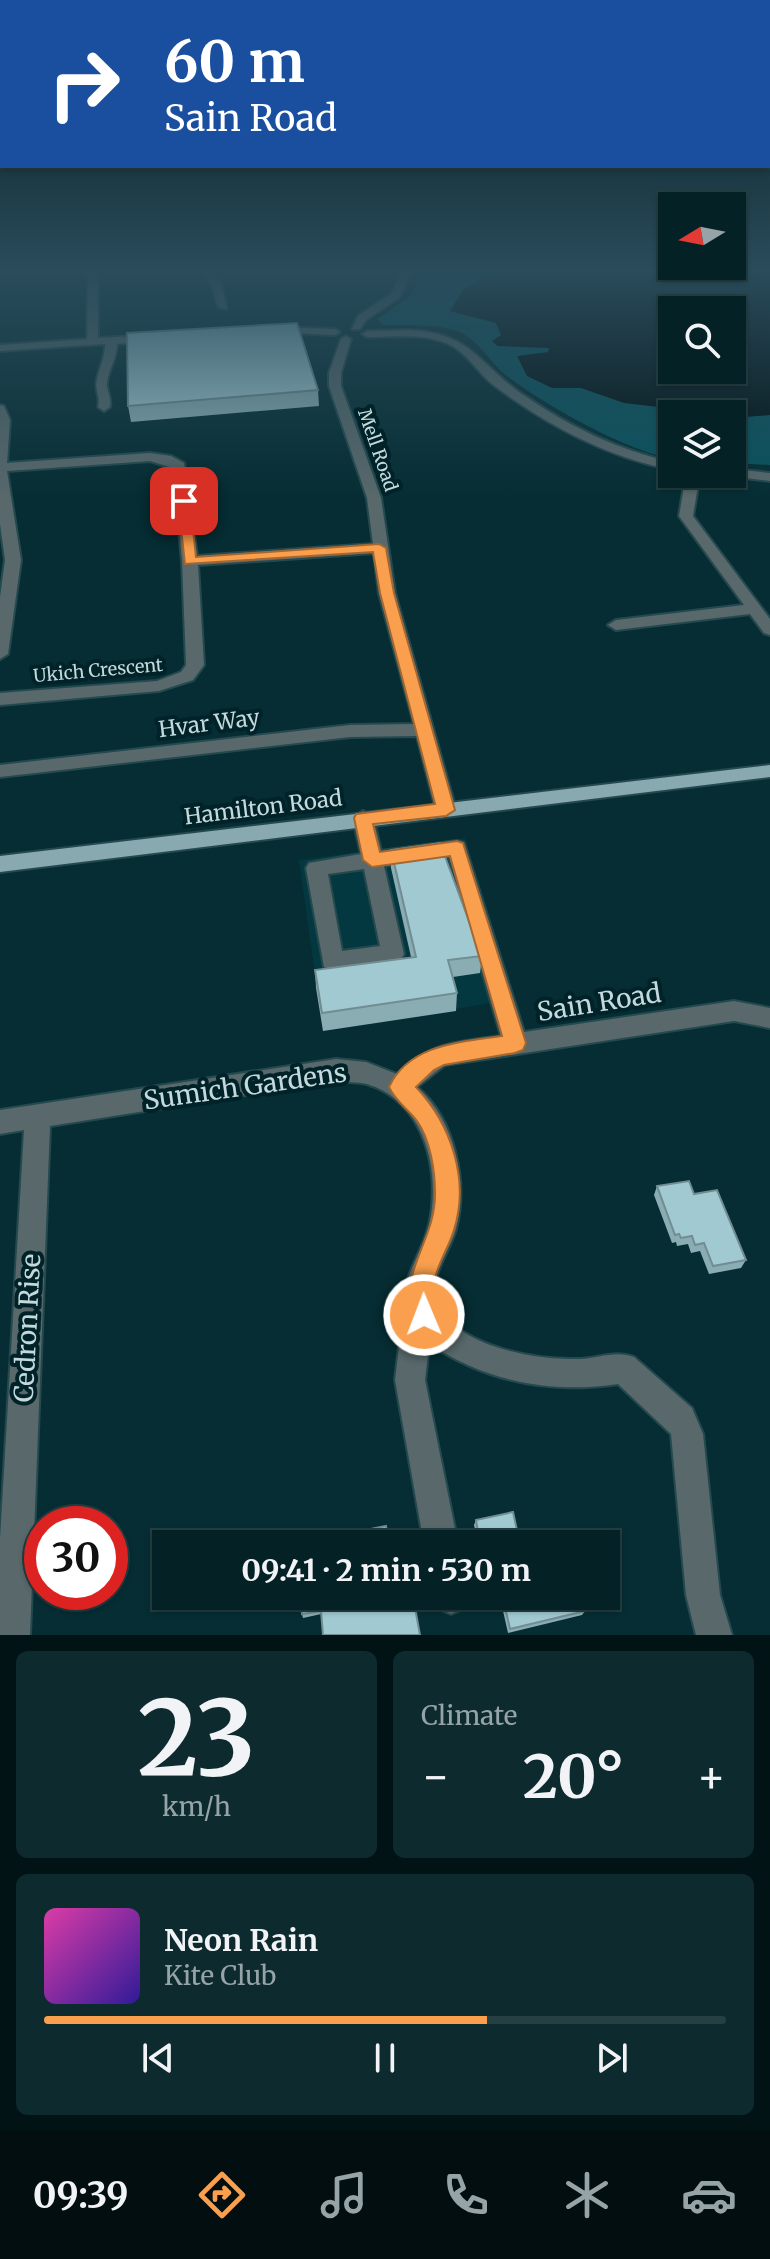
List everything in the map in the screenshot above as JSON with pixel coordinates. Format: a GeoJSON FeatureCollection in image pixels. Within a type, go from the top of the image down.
{"type":"FeatureCollection","features":[{"type":"Feature","properties":{"kind":"main road","name":"Hamilton Road"},"geometry":{"type":"LineString","coordinates":[[0,864],[770,771]]}},
{"type":"Feature","properties":{"kind":"street"},"geometry":{"type":"LineString","coordinates":[[104,407],[106,399],[101,383],[111,358],[111,347]]}},
{"type":"Feature","properties":{"kind":"street","name":"Mell Road"},"geometry":{"type":"LineString","coordinates":[[345,347],[335,373],[335,386],[371,483],[387,593],[446,810]]}},
{"type":"Feature","properties":{"kind":"street"},"geometry":{"type":"LineString","coordinates":[[460,347],[496,382],[592,442],[635,459],[658,463]]}},
{"type":"Feature","properties":{"kind":"street"},"geometry":{"type":"LineString","coordinates":[[0,409],[4,420],[0,468],[2,505],[13,560],[0,654]]}},
{"type":"Feature","properties":{"kind":"street","name":"Ukich Crescent"},"geometry":{"type":"LineString","coordinates":[[0,468],[150,457],[173,461],[181,470],[190,561],[195,665],[187,676],[159,686],[0,699]]}},
{"type":"Feature","properties":{"kind":"street"},"geometry":{"type":"LineString","coordinates":[[746,474],[770,477]]}},
{"type":"Feature","properties":{"kind":"street"},"geometry":{"type":"LineString","coordinates":[[691,488],[686,516],[770,630]]}},
{"type":"Feature","properties":{"kind":"street"},"geometry":{"type":"LineString","coordinates":[[190,561],[379,548]]}},
{"type":"Feature","properties":{"kind":"street"},"geometry":{"type":"LineString","coordinates":[[616,625],[754,609]]}},
{"type":"Feature","properties":{"kind":"street","name":"Hvar Way"},"geometry":{"type":"LineString","coordinates":[[0,771],[350,731],[424,730]]}},
{"type":"Feature","properties":{"kind":"street"},"geometry":{"type":"LineString","coordinates":[[363,818],[372,860],[393,954],[332,961],[316,868],[372,860],[457,848],[515,1043]]}},
{"type":"Feature","properties":{"kind":"street","name":"Sain Road"},"geometry":{"type":"LineString","coordinates":[[400,1087],[426,1063],[441,1055],[734,1011],[770,1018]]}},
{"type":"Feature","properties":{"kind":"street","name":"Sumich Gardens"},"geometry":{"type":"LineString","coordinates":[[0,1122],[336,1070],[357,1069],[372,1073],[400,1087],[425,1113],[434,1129],[443,1158],[448,1195],[442,1228],[420,1284],[420,1300],[431,1327]]}},
{"type":"Feature","properties":{"kind":"street","name":"Cedron Rise"},"geometry":{"type":"LineString","coordinates":[[12,1635],[10,1453],[38,1116]]}},
{"type":"Feature","properties":{"kind":"street"},"geometry":{"type":"LineString","coordinates":[[438,1530],[410,1380],[415,1338],[431,1327],[445,1339],[464,1348],[538,1371],[576,1374],[623,1368],[681,1419],[690,1452],[703,1595],[714,1635]]}},
{"type":"Feature","properties":{"kind":"shaded area"},"geometry":{"type":"Polygon","coordinates":[[[480,347],[658,347],[658,384],[746,384],[746,347],[770,347],[770,465],[746,464],[746,400],[658,400],[658,455],[610,437],[522,387],[500,370],[480,347]]]}},
{"type":"Feature","properties":{"kind":"shaded area"},"geometry":{"type":"Polygon","coordinates":[[[531,347],[658,347],[658,384],[746,384],[746,347],[770,347],[770,415],[746,417],[746,400],[658,400],[658,407],[624,403],[581,388],[552,388],[527,376],[517,356],[548,352],[549,348],[531,347]]]}},
{"type":"Feature","properties":{"kind":"shaded area"},"geometry":{"type":"Polygon","coordinates":[[[465,838],[509,1000],[323,1031],[299,860],[465,838]]]}},
{"type":"Feature","properties":{"kind":"building"},"geometry":{"type":"Polygon","coordinates":[[[127,347],[305,347],[318,390],[128,406],[127,347]]]}},
{"type":"Feature","properties":{"kind":"building"},"geometry":{"type":"Polygon","coordinates":[[[440,843],[482,956],[448,960],[457,993],[322,1013],[315,970],[416,957],[391,850],[440,843]]]}},
{"type":"Feature","properties":{"kind":"building"},"geometry":{"type":"Polygon","coordinates":[[[689,1181],[694,1194],[717,1190],[746,1260],[713,1266],[704,1243],[695,1245],[692,1236],[681,1238],[679,1234],[675,1235],[657,1186],[689,1181]]]}},
{"type":"Feature","properties":{"kind":"building"},"geometry":{"type":"Polygon","coordinates":[[[513,1512],[517,1530],[478,1530],[476,1520],[513,1512]]]}},
{"type":"Feature","properties":{"kind":"building"},"geometry":{"type":"Polygon","coordinates":[[[386,1526],[387,1530],[366,1530],[386,1526]]]}},
{"type":"Feature","properties":{"kind":"building"},"geometry":{"type":"Polygon","coordinates":[[[302,1610],[415,1610],[420,1635],[323,1635],[321,1611],[302,1614],[302,1610]]]}},
{"type":"Feature","properties":{"kind":"building"},"geometry":{"type":"Polygon","coordinates":[[[506,1610],[585,1611],[510,1629],[506,1610]]]}},
{"type":"Feature","properties":{"kind":"route"},"geometry":{"type":"LineString","coordinates":[[184,501],[190,561],[379,548],[387,593],[446,810],[363,818],[372,860],[457,848],[515,1043],[441,1055],[426,1063],[400,1087],[425,1113],[434,1129],[443,1158],[448,1195],[442,1228],[420,1284],[424,1315]]}}]}
